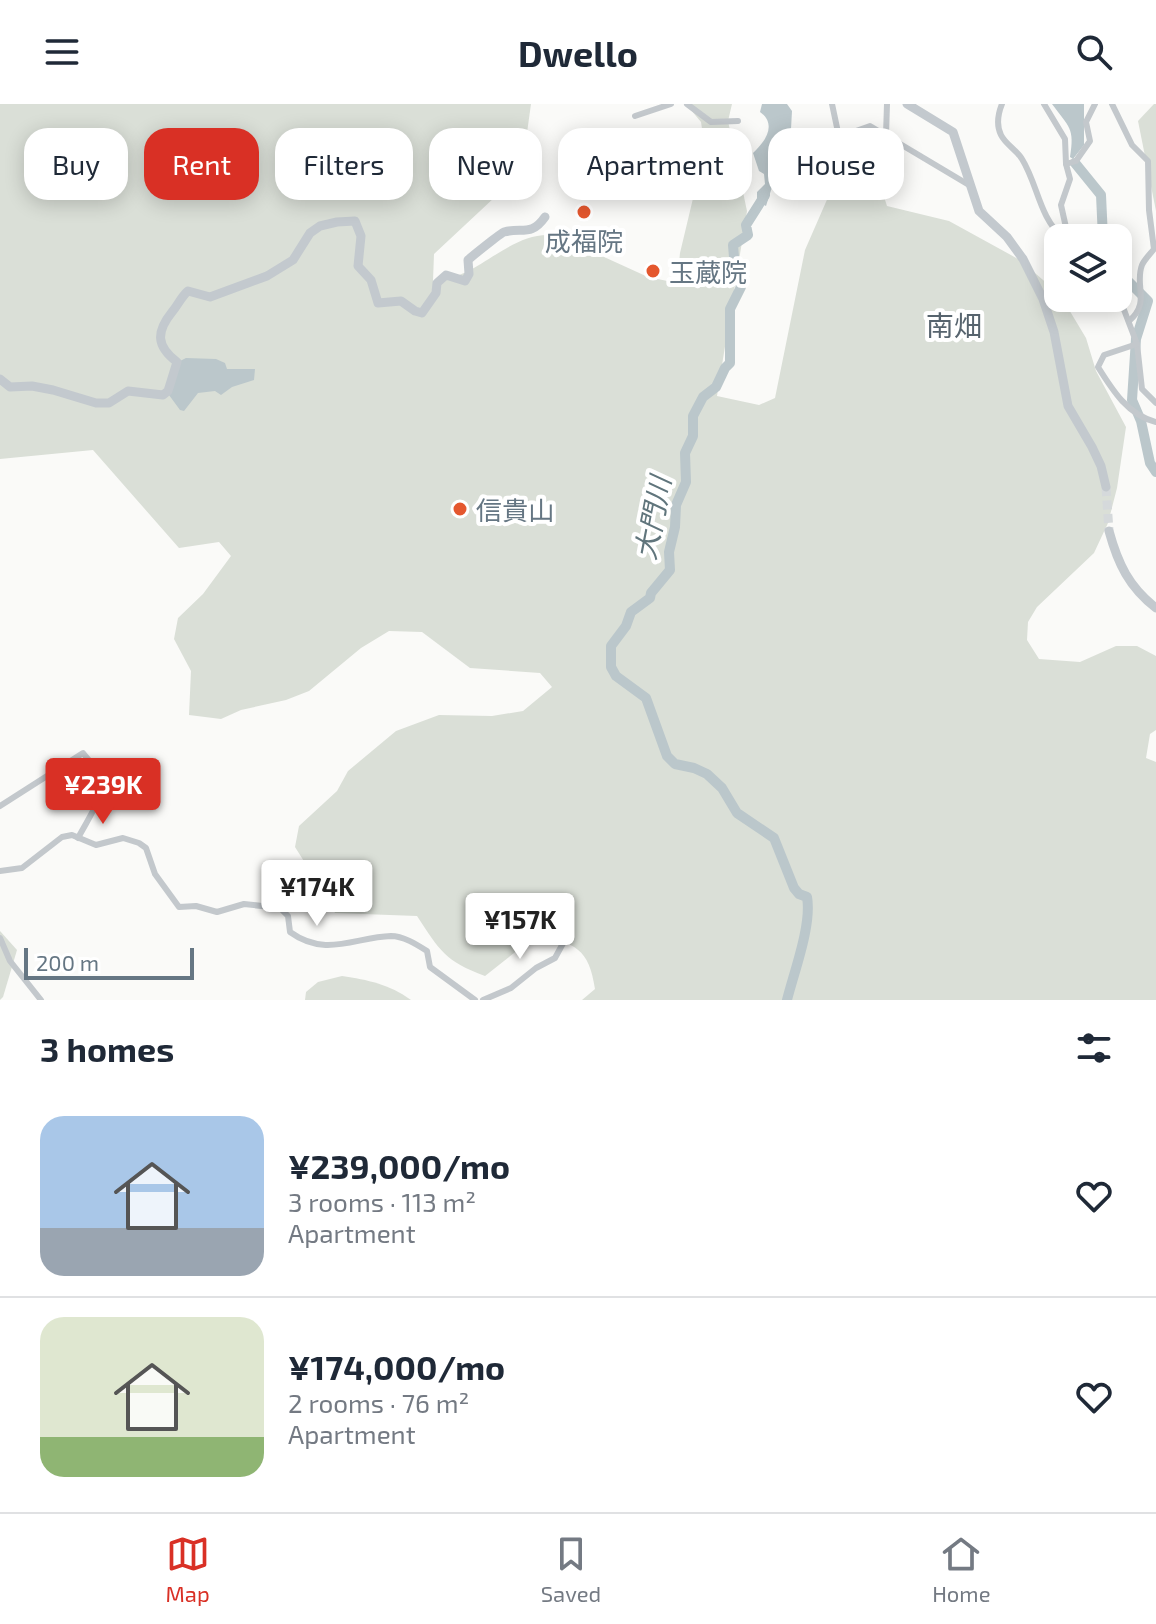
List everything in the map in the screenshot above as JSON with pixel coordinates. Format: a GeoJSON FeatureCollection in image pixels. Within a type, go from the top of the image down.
{"type":"FeatureCollection","features":[{"type":"Feature","properties":{"kind":"main road"},"geometry":{"type":"LineString","coordinates":[[907,104],[953,132],[979,211],[1007,237],[1023,259],[1043,299],[1054,332],[1068,406],[1101,466],[1106,487]]}},
{"type":"Feature","properties":{"kind":"main road"},"geometry":{"type":"LineString","coordinates":[[0,379],[10,387],[32,386],[96,403],[109,403],[128,391],[163,395],[168,391],[177,362],[166,354],[160,340],[164,321],[182,297],[188,291],[210,297],[267,276],[293,260],[310,233],[320,226],[355,221],[361,236],[358,266],[371,280],[378,303],[401,301],[422,313],[436,293],[437,283],[446,275],[465,281],[469,274],[468,260],[476,251],[484,249],[495,237],[505,232],[535,228],[545,217]]}},
{"type":"Feature","properties":{"kind":"main road"},"geometry":{"type":"LineString","coordinates":[[1109,531],[1124,573],[1141,597],[1156,608]]}},
{"type":"Feature","properties":{"kind":"street"},"geometry":{"type":"LineString","coordinates":[[635,116],[671,104]]}},
{"type":"Feature","properties":{"kind":"street"},"geometry":{"type":"LineString","coordinates":[[687,104],[711,122],[738,121]]}},
{"type":"Feature","properties":{"kind":"street"},"geometry":{"type":"LineString","coordinates":[[832,104],[837,128]]}},
{"type":"Feature","properties":{"kind":"street"},"geometry":{"type":"LineString","coordinates":[[886,128],[887,104]]}},
{"type":"Feature","properties":{"kind":"street"},"geometry":{"type":"LineString","coordinates":[[1002,104],[998,126],[1001,137],[1021,156],[1038,192],[1041,207],[1051,224]]}},
{"type":"Feature","properties":{"kind":"street"},"geometry":{"type":"LineString","coordinates":[[1044,104],[1065,139],[1070,179],[1061,205],[1065,224]]}},
{"type":"Feature","properties":{"kind":"street"},"geometry":{"type":"LineString","coordinates":[[1066,164],[1076,161],[1090,141],[1086,122],[1095,104]]}},
{"type":"Feature","properties":{"kind":"street"},"geometry":{"type":"LineString","coordinates":[[1112,104],[1132,145],[1148,161],[1149,210],[1155,250],[1142,264],[1141,302],[1129,321]]}},
{"type":"Feature","properties":{"kind":"street"},"geometry":{"type":"LineString","coordinates":[[904,146],[972,186]]}},
{"type":"Feature","properties":{"kind":"street"},"geometry":{"type":"LineString","coordinates":[[1125,312],[1137,344],[1142,389],[1156,403]]}},
{"type":"Feature","properties":{"kind":"street"},"geometry":{"type":"LineString","coordinates":[[1137,344],[1104,355],[1098,367],[1136,416],[1156,422]]}},
{"type":"Feature","properties":{"kind":"street"},"geometry":{"type":"LineString","coordinates":[[0,806],[83,753],[104,785],[103,794],[92,808],[78,838]]}},
{"type":"Feature","properties":{"kind":"street"},"geometry":{"type":"LineString","coordinates":[[0,871],[22,868],[62,837],[72,835],[96,845],[117,838],[139,843],[146,848],[155,874],[179,907],[196,906],[217,912],[244,904],[280,908],[288,916],[290,932],[313,943],[344,945],[393,936],[413,942],[427,951],[430,967],[475,1000]]}},
{"type":"Feature","properties":{"kind":"street"},"geometry":{"type":"LineString","coordinates":[[483,1000],[511,988],[536,968],[555,958],[567,936]]}},
{"type":"Feature","properties":{"kind":"street"},"geometry":{"type":"LineString","coordinates":[[0,938],[10,961],[41,1000]]}},
{"type":"Feature","properties":{"kind":"shaded area"},"geometry":{"type":"Polygon","coordinates":[[[0,104],[531,104],[528,128],[429,128],[429,200],[492,200],[434,254],[433,281],[465,272],[510,246],[541,235],[558,236],[648,277],[677,283],[680,253],[693,200],[745,200],[747,211],[717,396],[759,405],[775,398],[805,250],[827,200],[885,200],[887,206],[949,221],[1020,260],[1044,281],[1044,312],[1070,312],[1086,338],[1096,371],[1126,427],[1108,523],[1094,553],[1037,607],[1028,622],[1027,640],[1039,659],[1080,662],[1116,646],[1137,646],[1156,656],[1156,730],[1150,734],[1146,758],[1156,762],[1156,1000],[582,1000],[595,989],[589,965],[578,950],[562,941],[538,934],[485,976],[445,954],[417,916],[335,913],[318,877],[312,874],[295,847],[299,826],[337,791],[348,771],[396,731],[439,715],[492,716],[523,711],[552,687],[540,673],[470,668],[422,632],[389,631],[361,648],[309,691],[286,700],[241,710],[221,719],[189,715],[191,671],[174,639],[178,618],[203,594],[231,556],[219,542],[179,548],[93,450],[0,459],[0,104]]]}},
{"type":"Feature","properties":{"kind":"shaded area"},"geometry":{"type":"Polygon","coordinates":[[[686,104],[732,104],[729,128],[702,128],[701,122],[686,104]]]}},
{"type":"Feature","properties":{"kind":"shaded area"},"geometry":{"type":"Polygon","coordinates":[[[762,104],[787,104],[792,111],[791,128],[769,128],[760,112],[762,104]]]}},
{"type":"Feature","properties":{"kind":"shaded area"},"geometry":{"type":"Polygon","coordinates":[[[1052,104],[1084,104],[1084,145],[1073,159],[1070,157],[1072,140],[1069,128],[1052,104]]]}},
{"type":"Feature","properties":{"kind":"shaded area"},"geometry":{"type":"Polygon","coordinates":[[[1156,104],[1156,211],[1138,121],[1156,104]]]}},
{"type":"Feature","properties":{"kind":"shaded area"},"geometry":{"type":"Polygon","coordinates":[[[768,132],[766,206],[757,201],[757,192],[765,184],[764,174],[759,171],[753,153],[768,132]]]}},
{"type":"Feature","properties":{"kind":"shaded area"},"geometry":{"type":"Polygon","coordinates":[[[186,358],[216,359],[225,363],[227,369],[255,369],[254,380],[232,387],[221,395],[215,391],[198,393],[184,411],[180,410],[169,395],[180,361],[186,358]]]}},
{"type":"Feature","properties":{"kind":"shaded area"},"geometry":{"type":"Polygon","coordinates":[[[0,931],[17,950],[0,1000],[0,931]]]}},
{"type":"Feature","properties":{"kind":"shaded area"},"geometry":{"type":"Polygon","coordinates":[[[342,976],[378,984],[411,1000],[305,1000],[306,992],[318,982],[342,976]]]}},
{"type":"Feature","properties":{"kind":"waterway"},"geometry":{"type":"LineString","coordinates":[[1075,163],[1101,195],[1102,224]]}},
{"type":"Feature","properties":{"kind":"waterway","name":"大門川"},"geometry":{"type":"LineString","coordinates":[[765,195],[746,225],[748,235],[733,245],[735,269],[741,287],[730,309],[730,363],[716,387],[703,397],[693,416],[693,436],[685,453],[686,482],[676,505],[669,552],[670,570],[650,598],[631,612],[626,626],[611,646],[611,667],[616,676],[646,698],[667,756],[675,764],[707,774],[722,788],[737,813],[774,838],[794,888],[807,897],[805,935],[787,1000]]}},
{"type":"Feature","properties":{"kind":"waterway"},"geometry":{"type":"LineString","coordinates":[[1132,285],[1148,301],[1136,339],[1132,400],[1141,421],[1150,463],[1156,472]]}},
{"type":"Feature","properties":{"kind":"tunnel"},"geometry":{"type":"LineString","coordinates":[[1106,487],[1109,531]]}},
{"type":"Feature","properties":{"kind":"place","name":"成福院"},"geometry":{"type":"Point","coordinates":[584,212]}},
{"type":"Feature","properties":{"kind":"place","name":"玉蔵院"},"geometry":{"type":"Point","coordinates":[653,271]}},
{"type":"Feature","properties":{"kind":"place","name":"信貴山"},"geometry":{"type":"Point","coordinates":[460,509]}},
{"type":"Feature","properties":{"kind":"district","name":"南畑"},"geometry":{"type":"Point","coordinates":[954,325]}}]}
